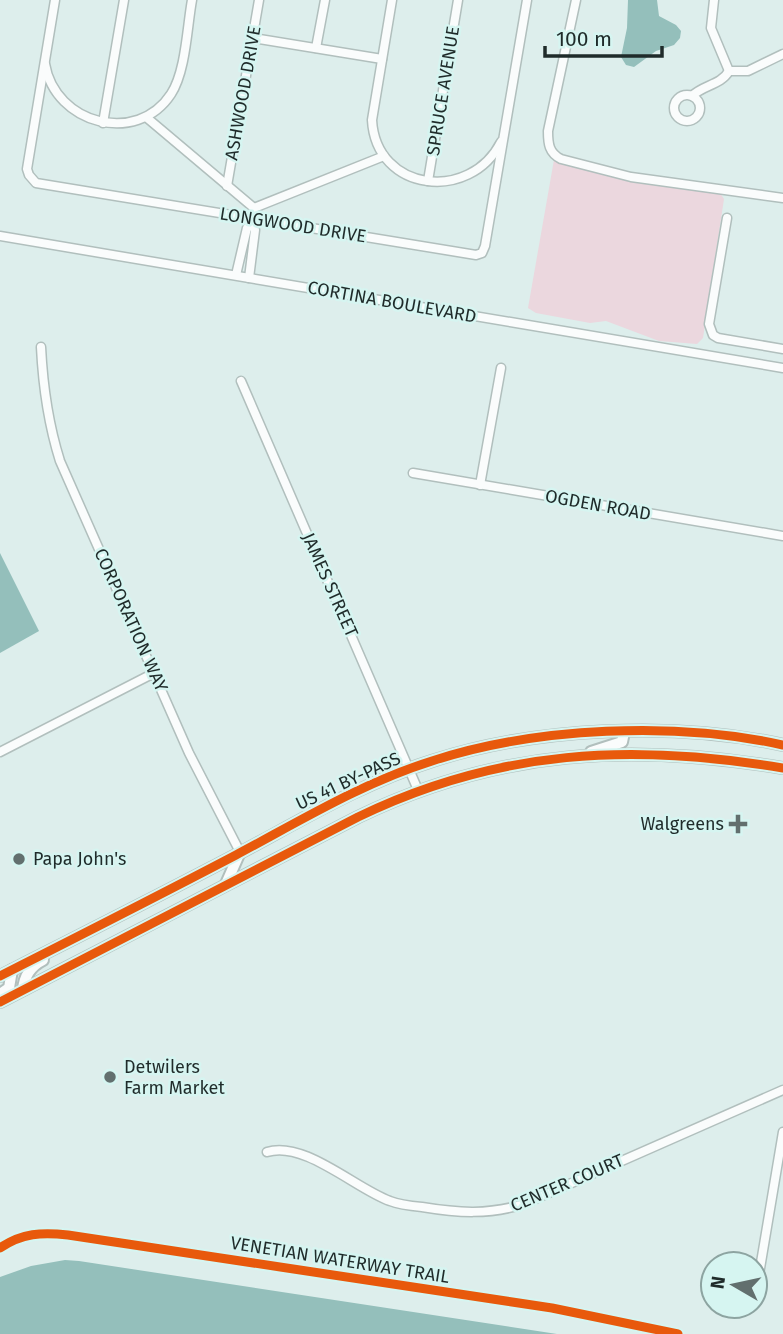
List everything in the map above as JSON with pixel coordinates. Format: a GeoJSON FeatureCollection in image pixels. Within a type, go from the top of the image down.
{"type":"FeatureCollection","features":[{"type":"Feature","properties":{"kind":"main road","name":"US 41 BY-PASS"},"geometry":{"type":"LineString","coordinates":[[0,976],[149,901],[348,795],[410,768],[452,755],[512,741],[571,734],[624,732],[696,734],[783,746]]}},
{"type":"Feature","properties":{"kind":"main road"},"geometry":{"type":"LineString","coordinates":[[582,756],[622,742],[624,732]]}},
{"type":"Feature","properties":{"kind":"main road","name":"US 41 BY-PASS"},"geometry":{"type":"LineString","coordinates":[[0,1002],[368,812],[448,780],[503,766],[582,756],[663,754],[783,768]]}},
{"type":"Feature","properties":{"kind":"main road"},"geometry":{"type":"LineString","coordinates":[[226,884],[240,852]]}},
{"type":"Feature","properties":{"kind":"main road"},"geometry":{"type":"LineString","coordinates":[[23,990],[27,974],[38,963],[125,918],[149,901]]}},
{"type":"Feature","properties":{"kind":"main road"},"geometry":{"type":"LineString","coordinates":[[12,970],[23,990]]}},
{"type":"Feature","properties":{"kind":"main road"},"geometry":{"type":"LineString","coordinates":[[0,994],[12,983],[12,970]]}},
{"type":"Feature","properties":{"kind":"street","name":"LONGWOOD DRIVE"},"geometry":{"type":"LineString","coordinates":[[55,0],[27,169],[36,183],[252,221],[479,255],[485,246],[527,0]]}},
{"type":"Feature","properties":{"kind":"street"},"geometry":{"type":"LineString","coordinates":[[103,123],[124,0]]}},
{"type":"Feature","properties":{"kind":"street"},"geometry":{"type":"LineString","coordinates":[[45,58],[48,77],[62,100],[79,114],[103,123],[126,123],[146,117],[167,99],[178,80],[192,0]]}},
{"type":"Feature","properties":{"kind":"street","name":"ASHWOOD DRIVE"},"geometry":{"type":"LineString","coordinates":[[227,186],[259,0]]}},
{"type":"Feature","properties":{"kind":"street"},"geometry":{"type":"LineString","coordinates":[[316,48],[325,0]]}},
{"type":"Feature","properties":{"kind":"street"},"geometry":{"type":"LineString","coordinates":[[392,0],[372,120],[374,136],[384,156],[405,174],[428,181],[449,182],[472,174],[490,160],[505,131]]}},
{"type":"Feature","properties":{"kind":"street","name":"SPRUCE AVENUE"},"geometry":{"type":"LineString","coordinates":[[428,181],[458,0]]}},
{"type":"Feature","properties":{"kind":"street"},"geometry":{"type":"LineString","coordinates":[[576,0],[548,131],[551,151],[561,159],[631,177],[783,198]]}},
{"type":"Feature","properties":{"kind":"street"},"geometry":{"type":"LineString","coordinates":[[714,0],[711,28],[713,39],[729,71]]}},
{"type":"Feature","properties":{"kind":"street"},"geometry":{"type":"LineString","coordinates":[[253,38],[382,59]]}},
{"type":"Feature","properties":{"kind":"street"},"geometry":{"type":"LineString","coordinates":[[729,71],[748,71],[783,54]]}},
{"type":"Feature","properties":{"kind":"street"},"geometry":{"type":"LineString","coordinates":[[692,96],[724,79],[729,71]]}},
{"type":"Feature","properties":{"kind":"street"},"geometry":{"type":"LineString","coordinates":[[146,117],[254,208]]}},
{"type":"Feature","properties":{"kind":"street"},"geometry":{"type":"LineString","coordinates":[[254,208],[384,156]]}},
{"type":"Feature","properties":{"kind":"street"},"geometry":{"type":"LineString","coordinates":[[236,275],[254,208]]}},
{"type":"Feature","properties":{"kind":"street"},"geometry":{"type":"LineString","coordinates":[[727,218],[710,330],[718,338],[783,349]]}},
{"type":"Feature","properties":{"kind":"street"},"geometry":{"type":"LineString","coordinates":[[249,278],[255,229],[252,221]]}},
{"type":"Feature","properties":{"kind":"street","name":"CORTINA BOULEVARD"},"geometry":{"type":"LineString","coordinates":[[0,236],[783,368]]}},
{"type":"Feature","properties":{"kind":"street","name":"CORPORATION WAY"},"geometry":{"type":"LineString","coordinates":[[41,347],[43,393],[60,461],[189,753],[240,852]]}},
{"type":"Feature","properties":{"kind":"street"},"geometry":{"type":"LineString","coordinates":[[480,485],[501,368]]}},
{"type":"Feature","properties":{"kind":"street","name":"JAMES STREET"},"geometry":{"type":"LineString","coordinates":[[240,381],[418,790]]}},
{"type":"Feature","properties":{"kind":"street","name":"OGDEN ROAD"},"geometry":{"type":"LineString","coordinates":[[413,473],[783,536]]}},
{"type":"Feature","properties":{"kind":"street"},"geometry":{"type":"LineString","coordinates":[[0,752],[154,673]]}},
{"type":"Feature","properties":{"kind":"street","name":"CENTER COURT"},"geometry":{"type":"LineString","coordinates":[[267,1152],[287,1149],[399,1204],[465,1213],[496,1211],[524,1204],[783,1090]]}},
{"type":"Feature","properties":{"kind":"street"},"geometry":{"type":"LineString","coordinates":[[763,1250],[783,1132]]}},
{"type":"Feature","properties":{"kind":"shaded area"},"geometry":{"type":"Polygon","coordinates":[[[555,154],[720,193],[724,199],[703,338],[697,344],[659,341],[606,321],[590,323],[536,313],[528,308],[555,154]]]}},
{"type":"Feature","properties":{"kind":"water"},"geometry":{"type":"Polygon","coordinates":[[[628,0],[657,0],[659,16],[676,25],[681,31],[680,38],[674,45],[656,51],[634,67],[626,65],[621,57],[627,28],[628,0]]]}},
{"type":"Feature","properties":{"kind":"water"},"geometry":{"type":"Polygon","coordinates":[[[0,553],[39,631],[0,653],[0,553]]]}},
{"type":"Feature","properties":{"kind":"water"},"geometry":{"type":"Polygon","coordinates":[[[65,1260],[557,1334],[0,1334],[0,1277],[31,1266],[65,1260]]]}},
{"type":"Feature","properties":{"kind":"cycle path"},"geometry":{"type":"LineString","coordinates":[[0,976],[332,804],[381,780],[432,761],[516,741],[606,731],[698,733],[783,745]]}},
{"type":"Feature","properties":{"kind":"cycle path"},"geometry":{"type":"LineString","coordinates":[[0,1002],[358,817],[410,794],[462,777],[514,765],[619,755],[727,760],[783,768]]}},
{"type":"Feature","properties":{"kind":"cycle path","name":"VENETIAN WATERWAY TRAIL"},"geometry":{"type":"LineString","coordinates":[[0,1248],[16,1239],[32,1235],[68,1235],[552,1308],[678,1334]]}},
{"type":"Feature","properties":{"kind":"place","name":"Walgreens"},"geometry":{"type":"Point","coordinates":[738,824]}},
{"type":"Feature","properties":{"kind":"place","name":"Papa John's"},"geometry":{"type":"Point","coordinates":[19,859]}},
{"type":"Feature","properties":{"kind":"place","name":"Detwilers Farm Market"},"geometry":{"type":"Point","coordinates":[110,1077]}}]}
